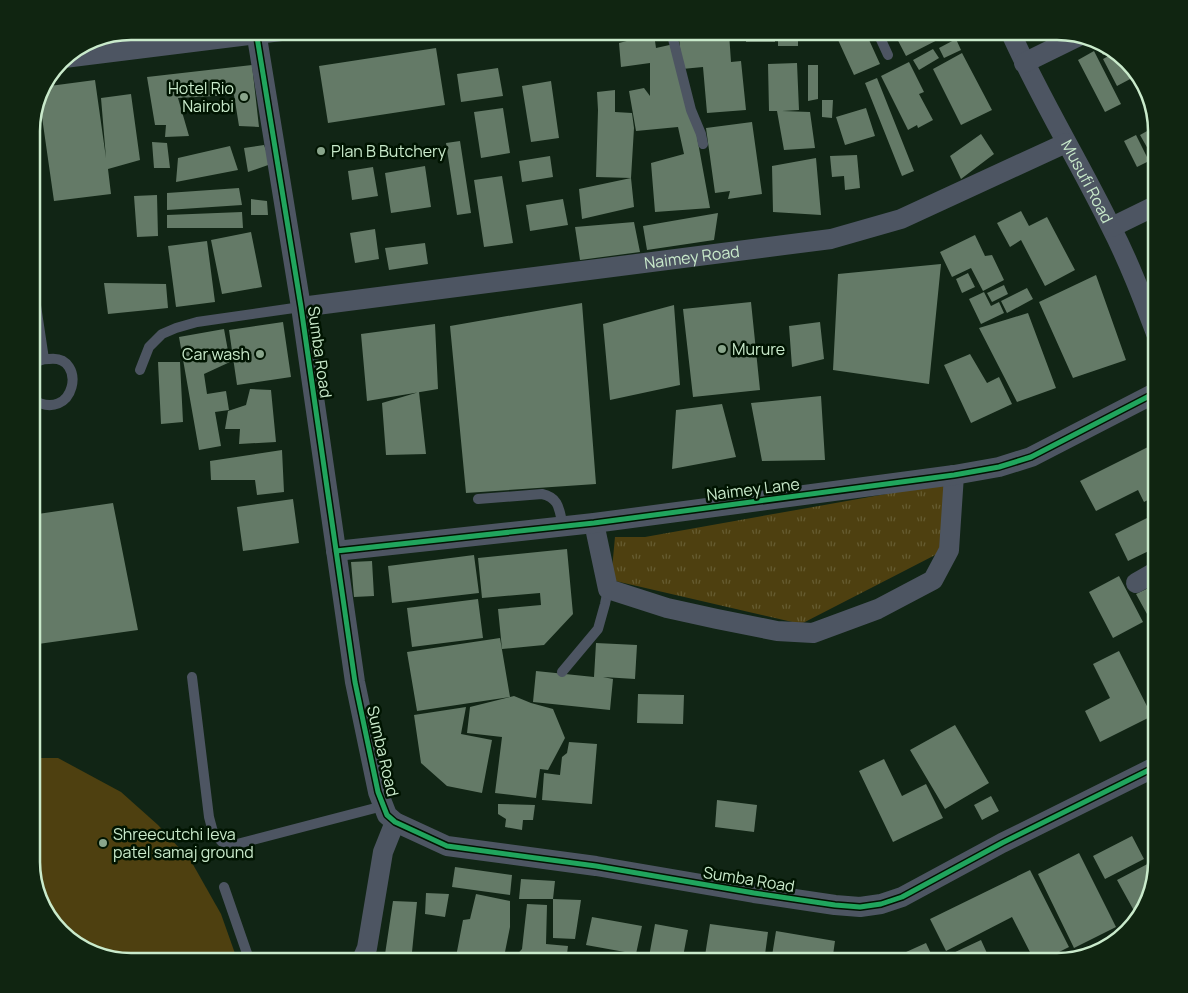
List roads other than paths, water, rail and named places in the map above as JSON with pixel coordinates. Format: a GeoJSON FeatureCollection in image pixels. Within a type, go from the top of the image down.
{"type":"FeatureCollection","features":[{"type":"Feature","properties":{"kind":"street"},"geometry":{"type":"LineString","coordinates":[[80,56],[202,40]]}},
{"type":"Feature","properties":{"kind":"street","name":"Sumba Road"},"geometry":{"type":"LineString","coordinates":[[257,40],[301,307],[356,682],[373,770],[383,806],[387,815],[395,822],[447,846],[596,866],[835,906],[860,907],[881,904],[902,897],[1002,843],[1148,770]]}},
{"type":"Feature","properties":{"kind":"street","name":"Musufi Road"},"geometry":{"type":"LineString","coordinates":[[1014,40],[1024,63],[1112,227],[1148,312]]}},
{"type":"Feature","properties":{"kind":"street"},"geometry":{"type":"LineString","coordinates":[[1024,63],[1069,41]]}},
{"type":"Feature","properties":{"kind":"street","name":"Naimey Road"},"geometry":{"type":"LineString","coordinates":[[301,307],[831,239],[900,219],[1066,143]]}},
{"type":"Feature","properties":{"kind":"street"},"geometry":{"type":"LineString","coordinates":[[1112,227],[1148,209]]}},
{"type":"Feature","properties":{"kind":"street","name":"Naimey Lane"},"geometry":{"type":"LineString","coordinates":[[336,551],[564,526],[999,468],[1031,457],[1148,397]]}},
{"type":"Feature","properties":{"kind":"street"},"geometry":{"type":"LineString","coordinates":[[594,522],[608,589],[667,608],[717,620],[776,631],[813,633],[878,609],[933,580],[949,550],[954,475]]}},
{"type":"Feature","properties":{"kind":"street"},"geometry":{"type":"LineString","coordinates":[[1136,582],[1148,576]]}},
{"type":"Feature","properties":{"kind":"street"},"geometry":{"type":"LineString","coordinates":[[366,953],[368,948],[383,852],[395,822]]}},
{"type":"Feature","properties":{"kind":"lane"},"geometry":{"type":"LineString","coordinates":[[673,40],[690,110],[701,134],[703,144]]}},
{"type":"Feature","properties":{"kind":"lane"},"geometry":{"type":"LineString","coordinates":[[881,40],[888,55]]}},
{"type":"Feature","properties":{"kind":"lane"},"geometry":{"type":"LineString","coordinates":[[140,370],[149,347],[162,334],[176,328],[197,322],[301,307]]}},
{"type":"Feature","properties":{"kind":"lane"},"geometry":{"type":"LineString","coordinates":[[40,330],[44,359]]}},
{"type":"Feature","properties":{"kind":"lane"},"geometry":{"type":"LineString","coordinates":[[40,360],[54,358],[63,362],[72,372],[74,386],[71,392],[60,402],[51,405],[40,404]]}},
{"type":"Feature","properties":{"kind":"lane"},"geometry":{"type":"LineString","coordinates":[[478,499],[542,494],[551,496],[557,503],[564,526]]}},
{"type":"Feature","properties":{"kind":"lane"},"geometry":{"type":"LineString","coordinates":[[562,672],[598,629],[608,589]]}},
{"type":"Feature","properties":{"kind":"lane"},"geometry":{"type":"LineString","coordinates":[[192,677],[209,817],[213,832],[222,842],[237,844],[383,806]]}},
{"type":"Feature","properties":{"kind":"lane"},"geometry":{"type":"LineString","coordinates":[[224,887],[247,953]]}},
{"type":"Feature","properties":{"kind":"place","name":"Hotel Rio Nairobi"},"geometry":{"type":"Point","coordinates":[244,97]}},
{"type":"Feature","properties":{"kind":"place","name":"Plan B Butchery"},"geometry":{"type":"Point","coordinates":[321,151]}},
{"type":"Feature","properties":{"kind":"place","name":"Murure"},"geometry":{"type":"Point","coordinates":[722,349]}},
{"type":"Feature","properties":{"kind":"place","name":"Car wash"},"geometry":{"type":"Point","coordinates":[260,354]}},
{"type":"Feature","properties":{"kind":"place","name":"Shreecutchi leva patel samaj ground"},"geometry":{"type":"Point","coordinates":[103,843]}}]}
